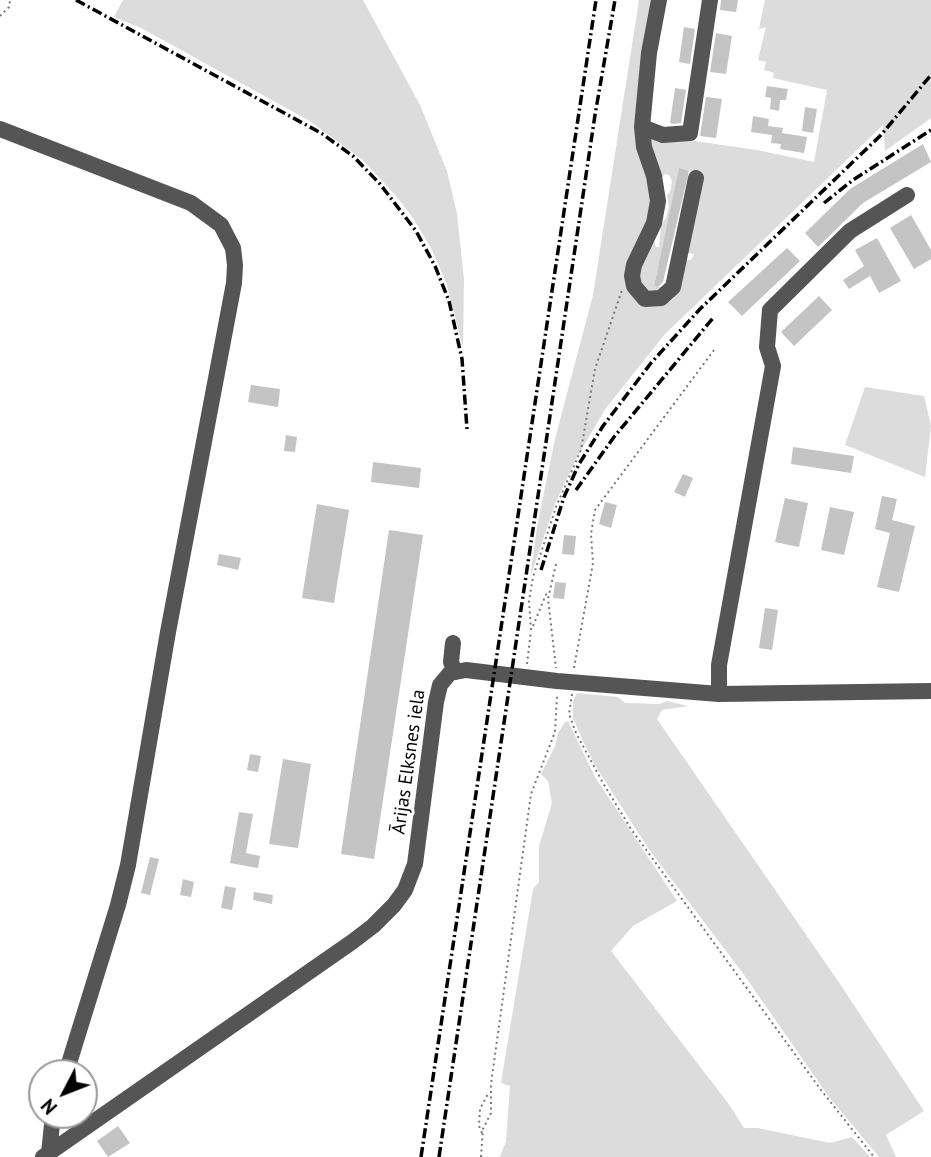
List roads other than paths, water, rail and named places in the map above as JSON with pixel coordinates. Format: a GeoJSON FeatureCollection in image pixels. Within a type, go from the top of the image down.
{"type":"FeatureCollection","features":[{"type":"Feature","properties":{"kind":"street"},"geometry":{"type":"LineString","coordinates":[[659,0],[649,53],[642,127],[644,147],[659,201],[654,223],[634,265],[632,276],[634,286],[645,299],[661,298],[673,287],[696,178]]}},
{"type":"Feature","properties":{"kind":"street"},"geometry":{"type":"LineString","coordinates":[[642,127],[663,135],[690,133],[710,0]]}},
{"type":"Feature","properties":{"kind":"street"},"geometry":{"type":"LineString","coordinates":[[0,130],[202,209],[221,225],[228,237],[235,265],[234,283],[167,632],[128,865],[70,1059]]}},
{"type":"Feature","properties":{"kind":"street"},"geometry":{"type":"LineString","coordinates":[[719,694],[719,665],[773,366],[767,347],[770,310],[850,231],[907,195]]}},
{"type":"Feature","properties":{"kind":"street"},"geometry":{"type":"LineString","coordinates":[[453,643],[451,662],[455,671],[719,694],[931,691]]}},
{"type":"Feature","properties":{"kind":"street","name":"Ārijas Elksnes iela"},"geometry":{"type":"LineString","coordinates":[[46,1155],[352,942],[394,905],[409,881],[419,845],[438,690],[446,676],[455,671]]}},
{"type":"Feature","properties":{"kind":"street"},"geometry":{"type":"LineString","coordinates":[[46,1155],[51,1129]]}},
{"type":"Feature","properties":{"kind":"railway"},"geometry":{"type":"LineString","coordinates":[[76,0],[321,133],[353,156],[380,184],[416,231],[435,266],[449,301],[462,359],[467,429]]}},
{"type":"Feature","properties":{"kind":"railway"},"geometry":{"type":"LineString","coordinates":[[421,1157],[596,0]]}},
{"type":"Feature","properties":{"kind":"railway"},"geometry":{"type":"LineString","coordinates":[[439,1157],[595,115],[615,0]]}},
{"type":"Feature","properties":{"kind":"railway"},"geometry":{"type":"LineString","coordinates":[[541,570],[564,497],[579,464],[603,426],[651,363],[700,309],[881,135],[931,75]]}},
{"type":"Feature","properties":{"kind":"railway"},"geometry":{"type":"LineString","coordinates":[[824,203],[853,180],[931,130]]}},
{"type":"Feature","properties":{"kind":"railway"},"geometry":{"type":"LineString","coordinates":[[576,490],[614,437],[713,318]]}}]}
